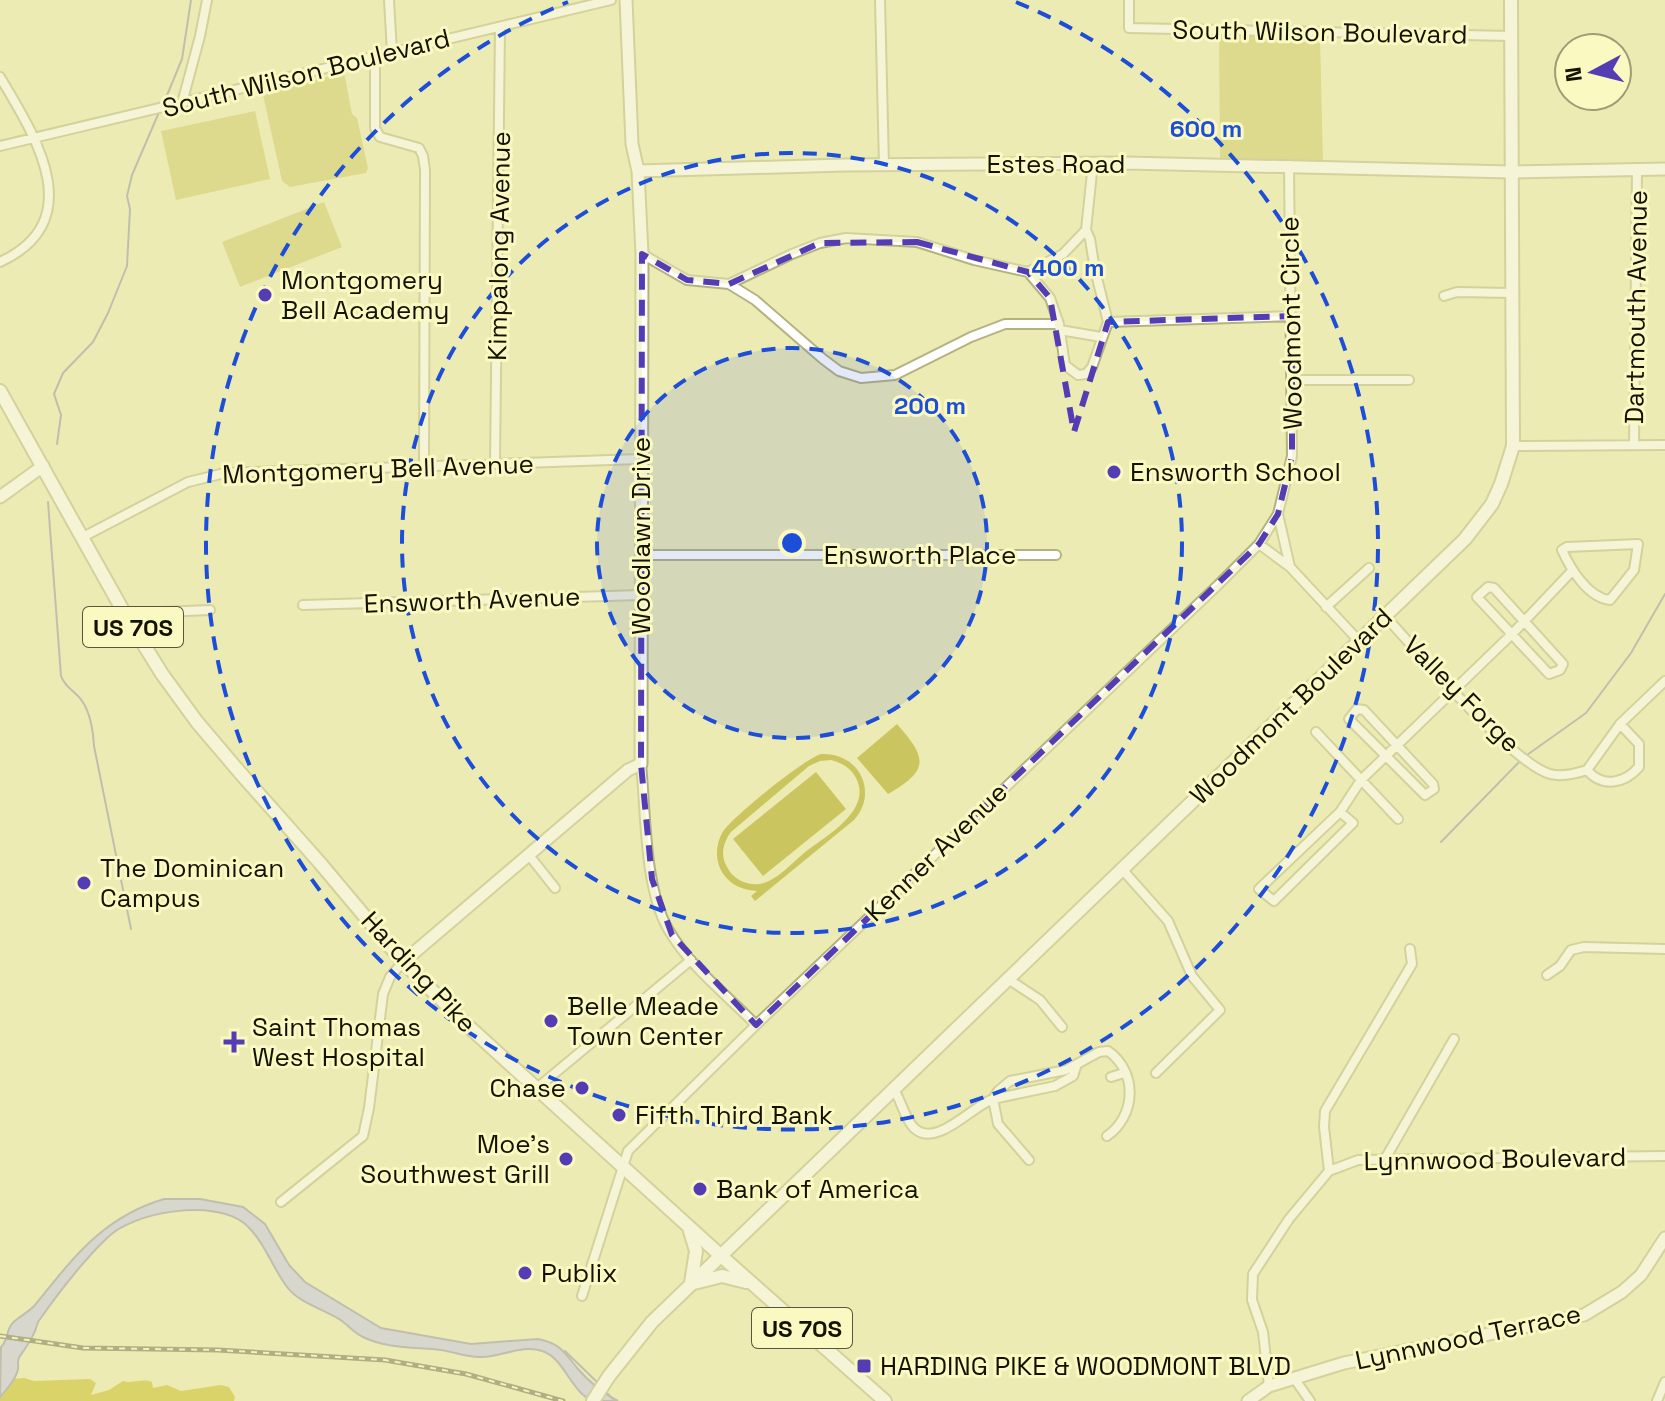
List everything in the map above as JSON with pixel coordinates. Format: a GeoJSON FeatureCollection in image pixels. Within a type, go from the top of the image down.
{"type":"FeatureCollection","features":[{"type":"Feature","properties":{"kind":"main road","name":"Woodmont Boulevard"},"geometry":{"type":"LineString","coordinates":[[593,1401],[652,1322],[1121,868],[1386,617],[1483,517],[1501,484],[1513,446],[1511,0]]}},
{"type":"Feature","properties":{"kind":"main road","name":"US 70S"},"geometry":{"type":"LineString","coordinates":[[0,391],[43,466]]}},
{"type":"Feature","properties":{"kind":"main road","name":"Harding Pike"},"geometry":{"type":"LineString","coordinates":[[43,466],[126,616],[162,674],[197,722],[403,962],[467,1025],[751,1284],[885,1401]]}},
{"type":"Feature","properties":{"kind":"main road"},"geometry":{"type":"LineString","coordinates":[[684,1222],[696,1251],[691,1284],[721,1276],[751,1284]]}},
{"type":"Feature","properties":{"kind":"street"},"geometry":{"type":"LineString","coordinates":[[182,103],[207,0]]}},
{"type":"Feature","properties":{"kind":"street"},"geometry":{"type":"LineString","coordinates":[[389,0],[392,52]]}},
{"type":"Feature","properties":{"kind":"street","name":"South Wilson Boulevard"},"geometry":{"type":"LineString","coordinates":[[0,146],[611,0]]}},
{"type":"Feature","properties":{"kind":"street","name":"Woodlawn Drive"},"geometry":{"type":"LineString","coordinates":[[626,0],[632,144],[638,171],[642,254],[641,764]]}},
{"type":"Feature","properties":{"kind":"street"},"geometry":{"type":"LineString","coordinates":[[880,0],[884,166]]}},
{"type":"Feature","properties":{"kind":"street","name":"South Wilson Boulevard"},"geometry":{"type":"LineString","coordinates":[[1129,0],[1129,28],[1511,36]]}},
{"type":"Feature","properties":{"kind":"street","name":"Kimpalong Avenue"},"geometry":{"type":"LineString","coordinates":[[495,464],[500,27]]}},
{"type":"Feature","properties":{"kind":"street"},"geometry":{"type":"LineString","coordinates":[[375,56],[375,128],[380,137],[419,148],[425,170],[424,466]]}},
{"type":"Feature","properties":{"kind":"street"},"geometry":{"type":"LineString","coordinates":[[0,77],[36,137],[49,199],[44,224],[29,242],[0,262]]}},
{"type":"Feature","properties":{"kind":"street"},"geometry":{"type":"LineString","coordinates":[[729,284],[820,243],[846,238],[917,242],[974,260],[1028,272],[1050,298],[1059,327],[1065,365],[1078,375],[1086,374],[1092,367],[1108,322],[1086,230],[1093,163]]}},
{"type":"Feature","properties":{"kind":"street","name":"Estes Road"},"geometry":{"type":"LineString","coordinates":[[638,171],[1093,163],[1511,172],[1665,169]]}},
{"type":"Feature","properties":{"kind":"street","name":"Woodmont Circle"},"geometry":{"type":"LineString","coordinates":[[1289,165],[1292,456],[1278,514],[1290,567],[1359,641]]}},
{"type":"Feature","properties":{"kind":"street","name":"Dartmouth Avenue"},"geometry":{"type":"LineString","coordinates":[[1634,445],[1637,170]]}},
{"type":"Feature","properties":{"kind":"street"},"geometry":{"type":"LineString","coordinates":[[1028,272],[1063,254],[1086,230]]}},
{"type":"Feature","properties":{"kind":"street"},"geometry":{"type":"LineString","coordinates":[[642,254],[687,280],[729,284],[755,300],[839,371],[861,378],[895,375],[971,337],[1005,324],[1059,327],[1101,337]]}},
{"type":"Feature","properties":{"kind":"street"},"geometry":{"type":"LineString","coordinates":[[1444,296],[1457,292],[1512,293]]}},
{"type":"Feature","properties":{"kind":"street"},"geometry":{"type":"LineString","coordinates":[[1108,322],[1292,316]]}},
{"type":"Feature","properties":{"kind":"street"},"geometry":{"type":"LineString","coordinates":[[1292,380],[1409,380]]}},
{"type":"Feature","properties":{"kind":"street"},"geometry":{"type":"LineString","coordinates":[[1513,446],[1665,445]]}},
{"type":"Feature","properties":{"kind":"street","name":"Montgomery Bell Avenue"},"geometry":{"type":"LineString","coordinates":[[83,537],[203,476],[276,470],[640,459]]}},
{"type":"Feature","properties":{"kind":"street"},"geometry":{"type":"LineString","coordinates":[[0,497],[43,466]]}},
{"type":"Feature","properties":{"kind":"street","name":"Kenner Avenue"},"geometry":{"type":"LineString","coordinates":[[582,1296],[628,1151],[1259,544],[1278,514]]}},
{"type":"Feature","properties":{"kind":"street"},"geometry":{"type":"LineString","coordinates":[[1259,544],[1290,567]]}},
{"type":"Feature","properties":{"kind":"street"},"geometry":{"type":"LineString","coordinates":[[1638,544],[1634,570],[1610,600],[1602,599],[1572,571],[1562,550],[1567,547],[1638,544]]}},
{"type":"Feature","properties":{"kind":"street","name":"Ensworth Place"},"geometry":{"type":"LineString","coordinates":[[641,555],[1056,555]]}},
{"type":"Feature","properties":{"kind":"street"},"geometry":{"type":"LineString","coordinates":[[1326,607],[1369,568]]}},
{"type":"Feature","properties":{"kind":"street"},"geometry":{"type":"LineString","coordinates":[[1340,812],[1353,823],[1274,901],[1259,889],[1340,812],[1361,780],[1513,633],[1572,571]]}},
{"type":"Feature","properties":{"kind":"street"},"geometry":{"type":"LineString","coordinates":[[1494,588],[1524,622],[1564,666],[1556,673],[1549,674],[1477,597],[1482,590],[1494,588]]}},
{"type":"Feature","properties":{"kind":"street","name":"Ensworth Avenue"},"geometry":{"type":"LineString","coordinates":[[303,605],[641,595]]}},
{"type":"Feature","properties":{"kind":"street"},"geometry":{"type":"LineString","coordinates":[[126,616],[210,610]]}},
{"type":"Feature","properties":{"kind":"street","name":"Valley Forge"},"geometry":{"type":"LineString","coordinates":[[1386,617],[1510,747],[1548,773],[1563,775],[1587,770],[1593,778],[1604,783],[1632,775],[1639,767],[1639,744],[1620,724]]}},
{"type":"Feature","properties":{"kind":"street"},"geometry":{"type":"LineString","coordinates":[[1587,770],[1620,724],[1665,681]]}},
{"type":"Feature","properties":{"kind":"street"},"geometry":{"type":"LineString","coordinates":[[1364,710],[1397,745],[1433,784],[1434,789],[1425,795],[1349,719],[1352,712],[1364,710]]}},
{"type":"Feature","properties":{"kind":"street"},"geometry":{"type":"LineString","coordinates":[[1316,732],[1398,819]]}},
{"type":"Feature","properties":{"kind":"street"},"geometry":{"type":"LineString","coordinates":[[281,1202],[363,1136],[383,994],[390,977],[403,962],[528,854],[628,770],[641,764],[656,900],[667,928],[691,960],[756,1025]]}},
{"type":"Feature","properties":{"kind":"street"},"geometry":{"type":"LineString","coordinates":[[528,854],[555,888]]}},
{"type":"Feature","properties":{"kind":"street"},"geometry":{"type":"LineString","coordinates":[[1121,868],[1168,921],[1192,976],[1220,1010],[1156,1073]]}},
{"type":"Feature","properties":{"kind":"street"},"geometry":{"type":"LineString","coordinates":[[1547,975],[1560,966],[1571,950],[1584,947],[1665,949]]}},
{"type":"Feature","properties":{"kind":"street"},"geometry":{"type":"LineString","coordinates":[[1329,1171],[1325,1111],[1412,964],[1410,949]]}},
{"type":"Feature","properties":{"kind":"street"},"geometry":{"type":"LineString","coordinates":[[537,1088],[691,960]]}},
{"type":"Feature","properties":{"kind":"street"},"geometry":{"type":"LineString","coordinates":[[1008,979],[1040,1000],[1062,1027]]}},
{"type":"Feature","properties":{"kind":"street"},"geometry":{"type":"LineString","coordinates":[[1385,1159],[1454,1039]]}},
{"type":"Feature","properties":{"kind":"street"},"geometry":{"type":"LineString","coordinates":[[1029,1160],[998,1124],[993,1099],[1000,1089],[1014,1079],[1076,1067],[1105,1051],[1119,1061],[1130,1090],[1129,1108],[1118,1126],[1107,1136]]}},
{"type":"Feature","properties":{"kind":"street"},"geometry":{"type":"LineString","coordinates":[[893,1088],[912,1126],[929,1134],[949,1127],[993,1099],[1055,1086],[1073,1076],[1076,1067]]}},
{"type":"Feature","properties":{"kind":"street"},"geometry":{"type":"LineString","coordinates":[[1111,1077],[1124,1073]]}},
{"type":"Feature","properties":{"kind":"street","name":"Lynnwood Boulevard"},"geometry":{"type":"LineString","coordinates":[[1269,1386],[1263,1332],[1252,1300],[1253,1274],[1289,1219],[1329,1171],[1358,1160],[1665,1156]]}},
{"type":"Feature","properties":{"kind":"street","name":"Lynnwood Terrace"},"geometry":{"type":"LineString","coordinates":[[1248,1401],[1269,1386],[1344,1363],[1584,1315],[1622,1292],[1641,1275],[1665,1238]]}},
{"type":"Feature","properties":{"kind":"street"},"geometry":{"type":"LineString","coordinates":[[1294,1378],[1310,1401]]}},
{"type":"Feature","properties":{"kind":"street"},"geometry":{"type":"LineString","coordinates":[[1657,1401],[1665,1382]]}},
{"type":"Feature","properties":{"kind":"highlighted area"},"geometry":{"type":"Polygon","coordinates":[[[917,242],[1028,272],[1050,298],[1074,432],[1108,322],[1292,316],[1292,456],[1278,514],[1259,544],[1218,585],[756,1025],[672,935],[652,879],[641,764],[642,254],[687,280],[729,284],[820,243],[917,242]]]}},
{"type":"Feature","properties":{"kind":"shaded area"},"geometry":{"type":"Polygon","coordinates":[[[1219,34],[1320,36],[1323,163],[1220,161],[1219,34]]]}},
{"type":"Feature","properties":{"kind":"shaded area"},"geometry":{"type":"Polygon","coordinates":[[[344,72],[352,114],[357,118],[368,168],[366,173],[290,187],[282,181],[263,95],[344,72]]]}},
{"type":"Feature","properties":{"kind":"shaded area"},"geometry":{"type":"Polygon","coordinates":[[[255,111],[270,179],[176,200],[161,131],[255,111]]]}},
{"type":"Feature","properties":{"kind":"shaded area"},"geometry":{"type":"Polygon","coordinates":[[[324,202],[342,247],[240,287],[222,242],[324,202]]]}},
{"type":"Feature","properties":{"kind":"shaded area"},"geometry":{"type":"Polygon","coordinates":[[[897,724],[914,746],[920,763],[911,778],[888,794],[857,758],[897,724]]]}},
{"type":"Feature","properties":{"kind":"shaded area"},"geometry":{"type":"Polygon","coordinates":[[[821,754],[834,755],[855,767],[865,786],[861,809],[854,820],[755,901],[751,896],[757,891],[735,885],[721,870],[717,854],[720,838],[728,825],[753,802],[821,754]],[[831,760],[809,766],[731,832],[723,854],[734,876],[753,884],[770,881],[853,812],[860,790],[856,778],[846,766],[831,760]]]}},
{"type":"Feature","properties":{"kind":"shaded area"},"geometry":{"type":"Polygon","coordinates":[[[816,772],[846,809],[763,876],[733,839],[816,772]]]}},
{"type":"Feature","properties":{"kind":"shaded area"},"geometry":{"type":"Polygon","coordinates":[[[13,1379],[34,1381],[90,1379],[96,1383],[91,1395],[109,1390],[123,1381],[145,1381],[152,1382],[153,1388],[167,1385],[181,1391],[221,1385],[229,1387],[235,1397],[234,1401],[0,1401],[0,1394],[13,1379]]]}},
{"type":"Feature","properties":{"kind":"water"},"geometry":{"type":"Polygon","coordinates":[[[164,1199],[200,1199],[243,1207],[265,1224],[289,1265],[305,1282],[381,1328],[471,1344],[546,1341],[561,1350],[591,1383],[618,1401],[594,1401],[586,1397],[557,1361],[535,1349],[477,1357],[392,1346],[363,1337],[339,1319],[292,1293],[257,1237],[244,1223],[214,1211],[195,1210],[154,1215],[119,1229],[107,1238],[88,1257],[38,1322],[18,1360],[18,1369],[11,1384],[0,1397],[1,1347],[11,1325],[35,1305],[76,1256],[106,1228],[164,1199]]]}},
{"type":"Feature","properties":{"kind":"waterway"},"geometry":{"type":"LineString","coordinates":[[163,105],[182,59],[191,0]]}},
{"type":"Feature","properties":{"kind":"waterway"},"geometry":{"type":"LineString","coordinates":[[57,444],[61,415],[54,394],[63,373],[93,342],[127,266],[130,209],[127,196],[132,175],[160,110]]}},
{"type":"Feature","properties":{"kind":"waterway"},"geometry":{"type":"LineString","coordinates":[[48,502],[61,676],[82,701],[90,719],[131,929]]}},
{"type":"Feature","properties":{"kind":"waterway"},"geometry":{"type":"LineString","coordinates":[[1527,755],[1586,713],[1631,653],[1665,594]]}},
{"type":"Feature","properties":{"kind":"waterway"},"geometry":{"type":"LineString","coordinates":[[1441,842],[1522,759]]}},
{"type":"Feature","properties":{"kind":"waterway"},"geometry":{"type":"LineString","coordinates":[[565,1351],[598,1383]]}},
{"type":"Feature","properties":{"kind":"waterway"},"geometry":{"type":"LineString","coordinates":[[605,1391],[615,1401]]}},
{"type":"Feature","properties":{"kind":"railway"},"geometry":{"type":"LineString","coordinates":[[0,1336],[83,1348],[218,1350],[385,1360],[466,1374],[563,1401]]}},
{"type":"Feature","properties":{"kind":"place","name":"Montgomery Bell Academy"},"geometry":{"type":"Point","coordinates":[265,295]}},
{"type":"Feature","properties":{"kind":"place","name":"Ensworth School"},"geometry":{"type":"Point","coordinates":[1114,472]}},
{"type":"Feature","properties":{"kind":"place","name":"The Dominican Campus"},"geometry":{"type":"Point","coordinates":[84,883]}},
{"type":"Feature","properties":{"kind":"place","name":"Belle Meade Town Center"},"geometry":{"type":"Point","coordinates":[551,1021]}},
{"type":"Feature","properties":{"kind":"place","name":"Saint Thomas West Hospital"},"geometry":{"type":"Point","coordinates":[234,1042]}},
{"type":"Feature","properties":{"kind":"place","name":"Chase"},"geometry":{"type":"Point","coordinates":[582,1088]}},
{"type":"Feature","properties":{"kind":"place","name":"Fifth Third Bank"},"geometry":{"type":"Point","coordinates":[619,1115]}},
{"type":"Feature","properties":{"kind":"place","name":"Moe's Southwest Grill"},"geometry":{"type":"Point","coordinates":[566,1159]}},
{"type":"Feature","properties":{"kind":"place","name":"Bank of America"},"geometry":{"type":"Point","coordinates":[700,1189]}},
{"type":"Feature","properties":{"kind":"place","name":"Publix"},"geometry":{"type":"Point","coordinates":[525,1273]}},
{"type":"Feature","properties":{"kind":"place","name":"HARDING PIKE & WOODMONT BLVD"},"geometry":{"type":"Point","coordinates":[864,1366]}}]}
